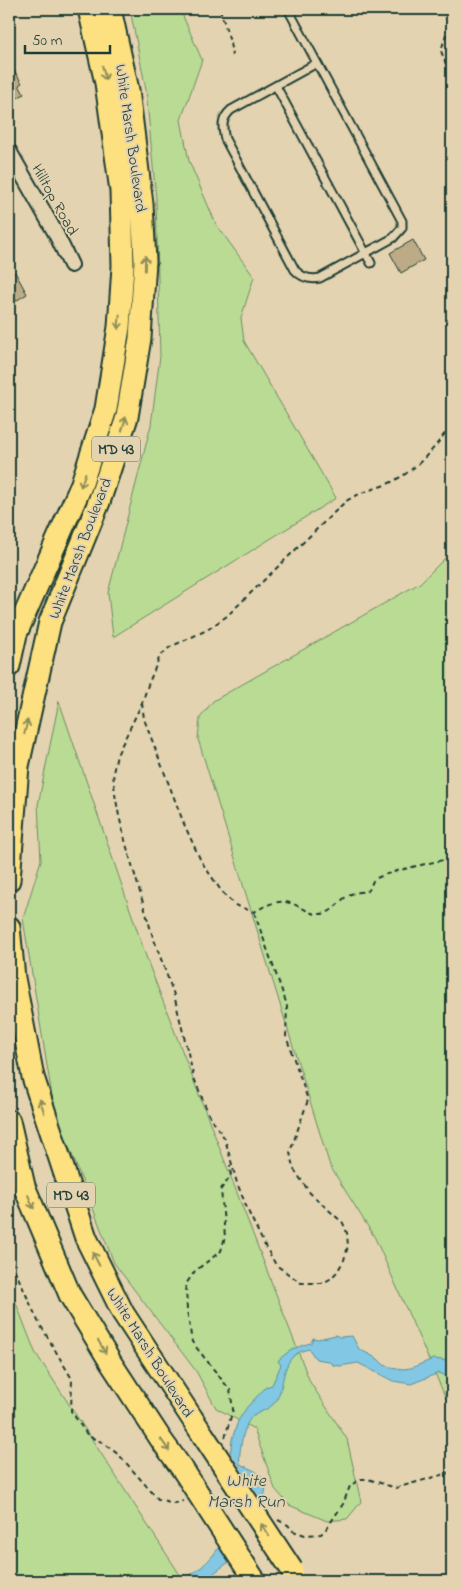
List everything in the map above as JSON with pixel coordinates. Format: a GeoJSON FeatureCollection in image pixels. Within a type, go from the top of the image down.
{"type":"FeatureCollection","features":[{"type":"Feature","properties":{"kind":"main road","name":"White Marsh Boulevard"},"geometry":{"type":"LineString","coordinates":[[9,666],[16,634],[81,486],[106,409],[119,327],[123,266],[121,191],[106,83],[90,9]]}},
{"type":"Feature","properties":{"kind":"main road","name":"White Marsh Boulevard"},"geometry":{"type":"LineString","coordinates":[[9,880],[18,766],[50,622],[99,502],[127,417],[140,338],[145,260],[142,204],[128,90],[110,9]]}},
{"type":"Feature","properties":{"kind":"main road","name":"White Marsh Boulevard"},"geometry":{"type":"LineString","coordinates":[[9,927],[14,978],[33,1076],[86,1238],[124,1312],[296,1576]]}},
{"type":"Feature","properties":{"kind":"main road","name":"MD 43"},"geometry":{"type":"LineString","coordinates":[[9,1121],[24,1186],[70,1295],[111,1363],[255,1581]]}},
{"type":"Feature","properties":{"kind":"street","name":"Hilltop Road"},"geometry":{"type":"LineString","coordinates":[[9,150],[71,264]]}},
{"type":"Feature","properties":{"kind":"lane"},"geometry":{"type":"LineString","coordinates":[[288,9],[402,221],[402,228],[398,234],[320,278],[309,279],[295,270],[232,153],[225,139],[222,127],[226,115],[317,63]]}},
{"type":"Feature","properties":{"kind":"lane"},"geometry":{"type":"LineString","coordinates":[[276,86],[371,263]]}},
{"type":"Feature","properties":{"kind":"path"},"geometry":{"type":"LineString","coordinates":[[220,9],[230,42],[232,56]]}},
{"type":"Feature","properties":{"kind":"path"},"geometry":{"type":"LineString","coordinates":[[442,9],[449,24],[441,52],[452,80]]}},
{"type":"Feature","properties":{"kind":"path"},"geometry":{"type":"LineString","coordinates":[[254,912],[287,1004],[286,1036],[308,1100],[290,1152],[293,1168],[310,1193],[343,1223],[347,1233],[348,1246],[344,1260],[337,1272],[330,1279],[322,1283],[301,1283],[276,1265],[263,1242],[237,1183],[225,1139],[209,1115],[194,1078],[174,995],[152,934],[128,852],[119,816],[113,773],[117,755],[142,703],[160,656],[170,647],[217,624],[346,501],[359,493],[392,481],[417,466],[441,439],[452,423]]}},
{"type":"Feature","properties":{"kind":"path"},"geometry":{"type":"LineString","coordinates":[[142,703],[144,719],[184,824],[202,861],[222,892],[235,905],[254,912],[270,903],[282,901],[297,905],[310,912],[321,914],[334,908],[351,894],[368,891],[373,880],[378,877],[401,869],[452,858]]}},
{"type":"Feature","properties":{"kind":"path"},"geometry":{"type":"LineString","coordinates":[[276,1519],[282,1520],[293,1531],[305,1535],[321,1534],[343,1504],[350,1486],[360,1479],[368,1479],[396,1488],[452,1472]]}},
{"type":"Feature","properties":{"kind":"green space"},"geometry":{"type":"Polygon","coordinates":[[[130,9],[180,9],[202,60],[181,120],[189,161],[216,224],[254,277],[241,318],[244,341],[336,498],[113,637],[108,593],[151,425],[160,356],[156,199],[146,90],[130,9]]]}},
{"type":"Feature","properties":{"kind":"green space"},"geometry":{"type":"Polygon","coordinates":[[[452,551],[452,1412],[375,1238],[330,1166],[198,739],[200,718],[213,701],[420,583],[452,551]]]}},
{"type":"Feature","properties":{"kind":"green space"},"geometry":{"type":"Polygon","coordinates":[[[59,701],[149,965],[310,1382],[347,1439],[361,1502],[347,1519],[327,1521],[289,1505],[275,1489],[254,1429],[216,1408],[196,1371],[114,1263],[54,1108],[23,919],[41,860],[38,805],[59,701]]]}},
{"type":"Feature","properties":{"kind":"green space"},"geometry":{"type":"Polygon","coordinates":[[[9,1285],[35,1352],[184,1581],[9,1581],[9,1285]]]}},
{"type":"Feature","properties":{"kind":"water","name":"White Marsh Run"},"geometry":{"type":"Polygon","coordinates":[[[336,1335],[339,1337],[352,1336],[359,1349],[378,1359],[384,1365],[391,1367],[411,1368],[433,1359],[452,1361],[452,1383],[449,1377],[439,1373],[411,1384],[393,1381],[358,1363],[340,1366],[333,1365],[328,1361],[316,1359],[309,1349],[299,1352],[288,1363],[276,1401],[272,1406],[250,1419],[242,1438],[240,1464],[255,1471],[262,1477],[266,1486],[264,1499],[229,1562],[203,1581],[180,1581],[202,1567],[219,1547],[232,1439],[238,1421],[247,1407],[266,1387],[272,1385],[281,1365],[278,1361],[281,1358],[293,1349],[311,1343],[313,1338],[318,1339],[336,1335]]]}},
{"type":"Feature","properties":{"kind":"pier"},"geometry":{"type":"Polygon","coordinates":[[[228,1449],[264,1504],[231,1565],[217,1544],[228,1449]]]}},
{"type":"Feature","properties":{"kind":"building"},"geometry":{"type":"Polygon","coordinates":[[[9,62],[22,83],[19,85],[24,94],[9,103],[9,62]]]}},
{"type":"Feature","properties":{"kind":"building"},"geometry":{"type":"Polygon","coordinates":[[[413,240],[424,260],[401,273],[390,253],[413,240]]]}},
{"type":"Feature","properties":{"kind":"building"},"geometry":{"type":"Polygon","coordinates":[[[15,272],[27,294],[14,302],[9,294],[9,276],[15,272]]]}}]}
